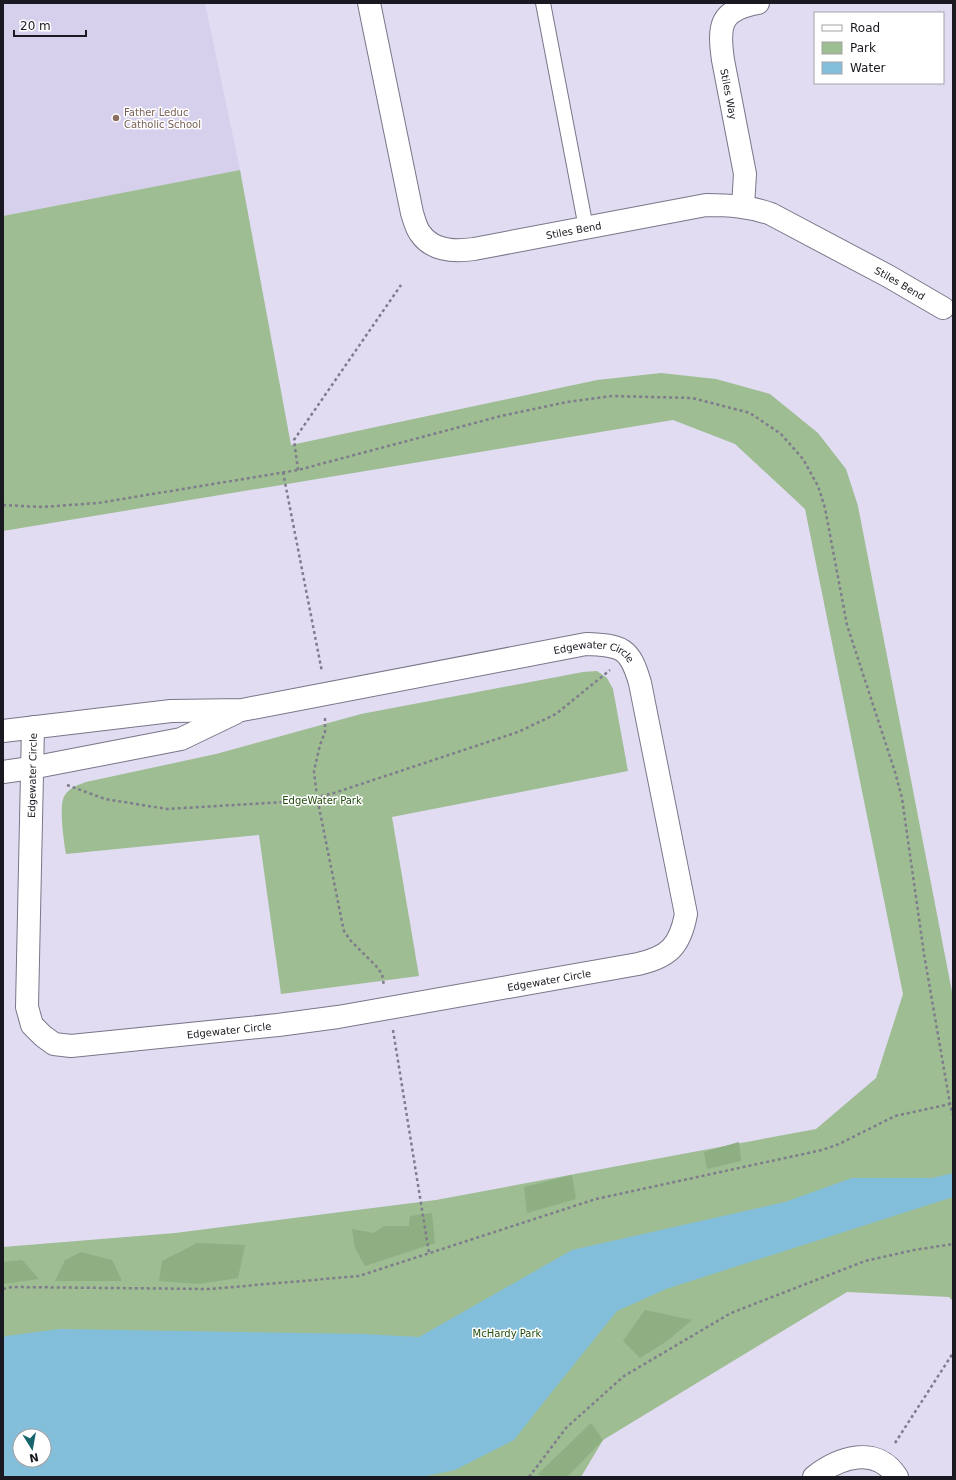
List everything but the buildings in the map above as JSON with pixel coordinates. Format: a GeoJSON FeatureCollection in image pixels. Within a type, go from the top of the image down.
{"type":"FeatureCollection","features":[{"type":"Feature","properties":{"kind":"street","name":"Stiles Bend"},"geometry":{"type":"LineString","coordinates":[[369,3],[412,213],[419,233],[430,244],[443,249],[459,251],[706,205],[743,206],[756,208],[771,214],[888,276],[943,308]]}},
{"type":"Feature","properties":{"kind":"street","name":"Stiles Way"},"geometry":{"type":"LineString","coordinates":[[743,206],[745,174],[723,60],[721,29],[725,19],[732,12],[744,6],[758,3]]}},
{"type":"Feature","properties":{"kind":"street","name":"Edgewater Circle"},"geometry":{"type":"LineString","coordinates":[[33,727],[27,1007],[32,1025],[54,1044],[72,1046],[278,1025],[338,1017],[638,964],[661,957],[668,953],[676,944],[683,929],[686,914],[640,682],[635,664],[628,654],[618,648],[602,644],[586,644],[242,710]]}},
{"type":"Feature","properties":{"kind":"street"},"geometry":{"type":"LineString","coordinates":[[3,731],[171,710],[242,710]]}},
{"type":"Feature","properties":{"kind":"street"},"geometry":{"type":"LineString","coordinates":[[3,772],[181,739],[242,710]]}},
{"type":"Feature","properties":{"kind":"street"},"geometry":{"type":"LineString","coordinates":[[814,1477],[844,1459],[859,1457],[869,1458],[890,1470]]}},
{"type":"Feature","properties":{"kind":"lane"},"geometry":{"type":"LineString","coordinates":[[542,3],[586,228]]}},
{"type":"Feature","properties":{"kind":"path"},"geometry":{"type":"LineString","coordinates":[[298,470],[294,440],[401,285]]}},
{"type":"Feature","properties":{"kind":"path"},"geometry":{"type":"LineString","coordinates":[[3,505],[42,507],[98,502],[298,470],[501,416],[567,402],[612,396],[692,398],[750,413],[781,434],[803,459],[818,486],[826,508],[846,624],[895,772],[902,798],[924,954],[953,1115]]}},
{"type":"Feature","properties":{"kind":"path"},"geometry":{"type":"LineString","coordinates":[[283,472],[326,693],[325,732],[320,745],[314,771],[317,797],[344,931],[351,941],[382,974],[389,1008],[429,1253]]}},
{"type":"Feature","properties":{"kind":"path"},"geometry":{"type":"LineString","coordinates":[[65,784],[105,799],[167,809],[285,803],[317,797],[334,793],[518,732],[536,724],[565,708],[628,654]]}},
{"type":"Feature","properties":{"kind":"path"},"geometry":{"type":"LineString","coordinates":[[3,1289],[12,1287],[210,1289],[359,1276],[596,1199],[822,1150],[839,1144],[895,1116],[950,1104]]}},
{"type":"Feature","properties":{"kind":"path"},"geometry":{"type":"LineString","coordinates":[[529,1477],[566,1428],[624,1376],[731,1313],[864,1261],[914,1250],[953,1244]]}},
{"type":"Feature","properties":{"kind":"path"},"geometry":{"type":"LineString","coordinates":[[890,1470],[953,1353]]}},
{"type":"Feature","properties":{"kind":"shaded area","name":"Father Leduc Catholic School"},"geometry":{"type":"Polygon","coordinates":[[[3,3],[205,3],[240,170],[3,216],[3,3]]]}},
{"type":"Feature","properties":{"kind":"green space","name":"McHardy Park"},"geometry":{"type":"Polygon","coordinates":[[[240,170],[291,445],[597,380],[661,373],[716,379],[770,394],[818,433],[846,469],[858,506],[953,997],[953,1301],[949,1297],[847,1292],[603,1440],[581,1477],[3,1477],[3,1247],[175,1233],[436,1200],[816,1129],[876,1078],[903,994],[805,509],[735,444],[673,420],[3,531],[3,216],[240,170]]]}},
{"type":"Feature","properties":{"kind":"green space","name":"EdgeWater Park"},"geometry":{"type":"Polygon","coordinates":[[[597,671],[607,678],[613,689],[628,771],[392,817],[419,976],[281,994],[259,835],[66,854],[62,823],[63,800],[69,790],[86,782],[216,754],[361,714],[583,672],[597,671]]]}},
{"type":"Feature","properties":{"kind":"green space"},"geometry":{"type":"Polygon","coordinates":[[[739,1142],[741,1161],[707,1169],[704,1152],[739,1142]]]}},
{"type":"Feature","properties":{"kind":"green space"},"geometry":{"type":"Polygon","coordinates":[[[572,1175],[576,1199],[527,1213],[524,1187],[572,1175]]]}},
{"type":"Feature","properties":{"kind":"green space"},"geometry":{"type":"Polygon","coordinates":[[[432,1213],[435,1243],[365,1266],[355,1248],[352,1229],[374,1233],[384,1226],[409,1226],[410,1216],[432,1213]]]}},
{"type":"Feature","properties":{"kind":"green space"},"geometry":{"type":"Polygon","coordinates":[[[197,1243],[245,1245],[238,1278],[199,1284],[159,1281],[162,1261],[197,1243]]]}},
{"type":"Feature","properties":{"kind":"green space"},"geometry":{"type":"Polygon","coordinates":[[[81,1252],[112,1260],[122,1281],[55,1281],[65,1260],[81,1252]]]}},
{"type":"Feature","properties":{"kind":"green space"},"geometry":{"type":"Polygon","coordinates":[[[22,1260],[39,1279],[3,1284],[3,1262],[22,1260]]]}},
{"type":"Feature","properties":{"kind":"green space"},"geometry":{"type":"Polygon","coordinates":[[[645,1310],[692,1320],[667,1341],[640,1358],[623,1341],[645,1310]]]}},
{"type":"Feature","properties":{"kind":"green space"},"geometry":{"type":"Polygon","coordinates":[[[591,1423],[603,1440],[567,1477],[543,1477],[538,1474],[591,1423]]]}},
{"type":"Feature","properties":{"kind":"water"},"geometry":{"type":"Polygon","coordinates":[[[953,1173],[953,1197],[666,1289],[617,1311],[514,1440],[455,1470],[421,1477],[3,1477],[3,1338],[6,1336],[60,1329],[363,1334],[419,1337],[572,1250],[785,1202],[852,1178],[932,1178],[953,1173]]]}},
{"type":"Feature","properties":{"kind":"place","name":"Father Leduc Catholic School"},"geometry":{"type":"Point","coordinates":[116,118]}}]}
